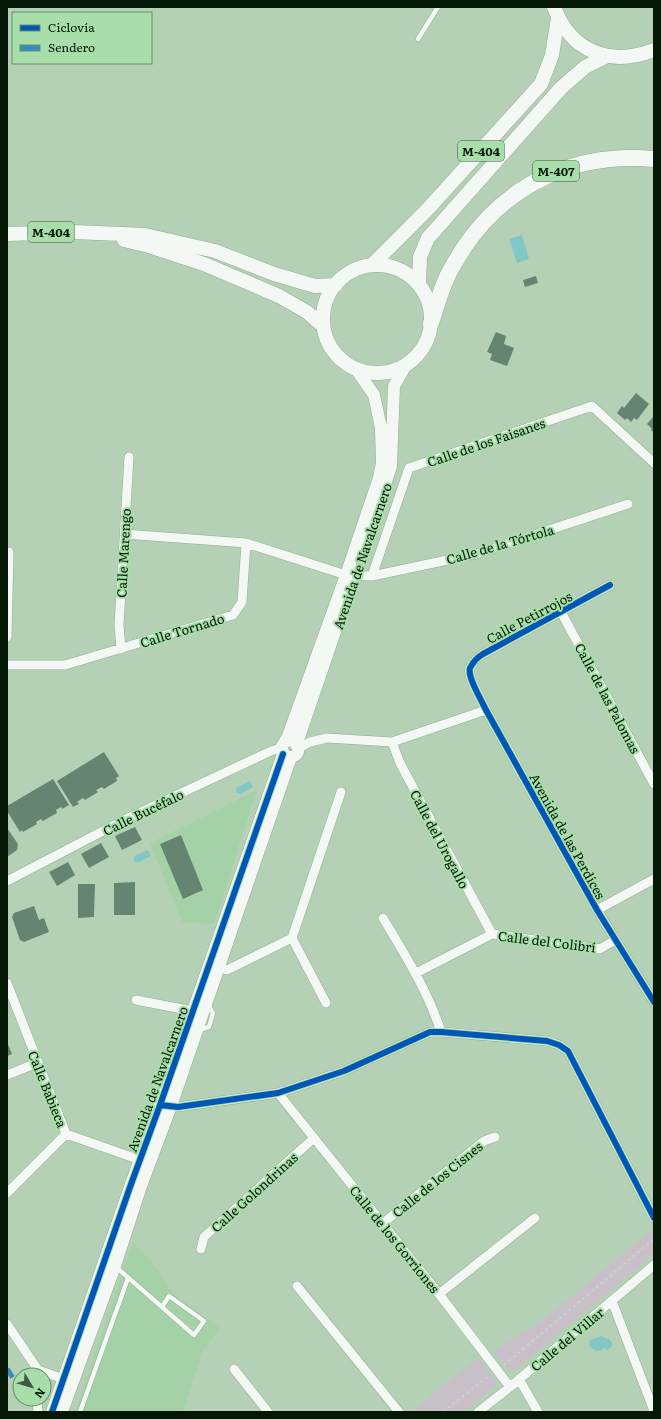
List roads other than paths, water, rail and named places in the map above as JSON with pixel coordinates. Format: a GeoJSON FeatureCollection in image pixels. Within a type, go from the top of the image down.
{"type":"FeatureCollection","features":[{"type":"Feature","properties":{"kind":"highway","name":"M-407"},"geometry":{"type":"LineString","coordinates":[[431,323],[447,276],[459,255],[477,229],[504,202],[532,183],[556,171],[576,164],[606,160],[641,158],[654,159]]}},
{"type":"Feature","properties":{"kind":"main road","name":"M-404"},"geometry":{"type":"LineString","coordinates":[[556,12],[565,29],[573,38],[594,52],[607,56],[623,58],[640,56],[654,50]]}},
{"type":"Feature","properties":{"kind":"main road","name":"M-404"},"geometry":{"type":"LineString","coordinates":[[372,265],[426,211],[541,84],[552,55],[556,12]]}},
{"type":"Feature","properties":{"kind":"main road","name":"M-404"},"geometry":{"type":"LineString","coordinates":[[419,285],[420,257],[428,238],[561,88],[585,67],[607,56]]}},
{"type":"Feature","properties":{"kind":"main road","name":"M-404"},"geometry":{"type":"LineString","coordinates":[[7,234],[74,232],[145,235],[215,252],[274,274],[316,286],[336,284]]}},
{"type":"Feature","properties":{"kind":"main road","name":"M-404"},"geometry":{"type":"LineString","coordinates":[[94,233],[150,246],[204,264],[279,296],[307,312],[323,326]]}},
{"type":"Feature","properties":{"kind":"main road","name":"M-404"},"geometry":{"type":"LineString","coordinates":[[372,265],[398,269],[409,276],[419,285],[426,296],[430,310],[431,323],[428,336],[423,347],[416,357],[406,365],[390,372],[373,373],[356,369],[344,362],[334,352],[327,340],[323,326],[324,312],[328,297],[336,284],[346,275],[358,268],[372,265]]}},
{"type":"Feature","properties":{"kind":"street","name":"Avenida de Navalcarnero"},"geometry":{"type":"LineString","coordinates":[[350,576],[374,520],[391,466],[394,386],[406,365]]}},
{"type":"Feature","properties":{"kind":"street","name":"Avenida de Navalcarnero"},"geometry":{"type":"LineString","coordinates":[[166,1106],[193,1012],[215,965],[350,576],[379,478],[382,463],[381,428],[374,395],[356,369]]}},
{"type":"Feature","properties":{"kind":"street","name":"Calle de los Faisanes"},"geometry":{"type":"LineString","coordinates":[[372,576],[409,468],[592,406],[654,463]]}},
{"type":"Feature","properties":{"kind":"street","name":"Calle Marengo"},"geometry":{"type":"LineString","coordinates":[[121,648],[119,624],[129,457]]}},
{"type":"Feature","properties":{"kind":"street","name":"Calle de la Tórtola"},"geometry":{"type":"LineString","coordinates":[[246,543],[350,576],[372,576],[476,554],[628,504]]}},
{"type":"Feature","properties":{"kind":"street"},"geometry":{"type":"LineString","coordinates":[[124,534],[246,543]]}},
{"type":"Feature","properties":{"kind":"street","name":"Calle Tornado"},"geometry":{"type":"LineString","coordinates":[[7,664],[65,665],[233,615],[242,602],[246,543]]}},
{"type":"Feature","properties":{"kind":"street"},"geometry":{"type":"LineString","coordinates":[[7,637],[9,552]]}},
{"type":"Feature","properties":{"kind":"street","name":"Calle Petirrojos"},"geometry":{"type":"LineString","coordinates":[[471,677],[470,669],[476,659],[483,654],[610,585]]}},
{"type":"Feature","properties":{"kind":"street","name":"Calle de las Palomas"},"geometry":{"type":"LineString","coordinates":[[561,612],[654,784]]}},
{"type":"Feature","properties":{"kind":"street","name":"Avenida de las Perdices"},"geometry":{"type":"LineString","coordinates":[[471,677],[486,710],[596,910],[654,1002]]}},
{"type":"Feature","properties":{"kind":"street"},"geometry":{"type":"LineString","coordinates":[[290,749],[327,738],[392,742],[486,710]]}},
{"type":"Feature","properties":{"kind":"street","name":"Calle del Urogallo"},"geometry":{"type":"LineString","coordinates":[[392,742],[403,769],[492,934]]}},
{"type":"Feature","properties":{"kind":"street","name":"Calle Bucéfalo"},"geometry":{"type":"LineString","coordinates":[[7,881],[128,818],[271,751],[290,749]]}},
{"type":"Feature","properties":{"kind":"street"},"geometry":{"type":"LineString","coordinates":[[215,965],[227,970],[292,938],[341,792]]}},
{"type":"Feature","properties":{"kind":"street"},"geometry":{"type":"LineString","coordinates":[[596,910],[654,879]]}},
{"type":"Feature","properties":{"kind":"street"},"geometry":{"type":"LineString","coordinates":[[383,918],[416,973],[434,1009],[441,1032]]}},
{"type":"Feature","properties":{"kind":"street","name":"Calle del Colibrí"},"geometry":{"type":"LineString","coordinates":[[416,973],[492,934],[600,949],[615,940]]}},
{"type":"Feature","properties":{"kind":"street"},"geometry":{"type":"LineString","coordinates":[[292,938],[326,1003]]}},
{"type":"Feature","properties":{"kind":"street","name":"Avenida de Navalcarnero"},"geometry":{"type":"LineString","coordinates":[[52,1412],[145,1161],[197,1030],[207,1002],[215,965]]}},
{"type":"Feature","properties":{"kind":"street","name":"Calle Babieca"},"geometry":{"type":"LineString","coordinates":[[7,983],[66,1134],[145,1161]]}},
{"type":"Feature","properties":{"kind":"street","name":"Avenida de Navalcarnero"},"geometry":{"type":"LineString","coordinates":[[136,1000],[193,1012]]}},
{"type":"Feature","properties":{"kind":"street"},"geometry":{"type":"LineString","coordinates":[[166,1106],[178,1107],[278,1093],[344,1071],[430,1032],[547,1041],[559,1045],[568,1051],[654,1218]]}},
{"type":"Feature","properties":{"kind":"street"},"geometry":{"type":"LineString","coordinates":[[7,1075],[37,1063]]}},
{"type":"Feature","properties":{"kind":"street","name":"Calle de los Gorriones"},"geometry":{"type":"LineString","coordinates":[[278,1093],[439,1294],[510,1387]]}},
{"type":"Feature","properties":{"kind":"street"},"geometry":{"type":"LineString","coordinates":[[7,1193],[66,1134]]}},
{"type":"Feature","properties":{"kind":"street","name":"Calle de los Cisnes"},"geometry":{"type":"LineString","coordinates":[[382,1224],[484,1141],[495,1136]]}},
{"type":"Feature","properties":{"kind":"street","name":"Calle Golondrinas"},"geometry":{"type":"LineString","coordinates":[[201,1249],[204,1237],[314,1138]]}},
{"type":"Feature","properties":{"kind":"street","name":"Avenida de Navalcarnero"},"geometry":{"type":"LineString","coordinates":[[62,1412],[115,1266],[145,1161]]}},
{"type":"Feature","properties":{"kind":"street"},"geometry":{"type":"LineString","coordinates":[[439,1294],[535,1218]]}},
{"type":"Feature","properties":{"kind":"street","name":"Calle del Villar"},"geometry":{"type":"LineString","coordinates":[[478,1412],[520,1379],[654,1265]]}},
{"type":"Feature","properties":{"kind":"street"},"geometry":{"type":"LineString","coordinates":[[297,1286],[399,1412]]}},
{"type":"Feature","properties":{"kind":"street"},"geometry":{"type":"LineString","coordinates":[[612,1301],[654,1411]]}},
{"type":"Feature","properties":{"kind":"street"},"geometry":{"type":"LineString","coordinates":[[7,1324],[35,1367]]}},
{"type":"Feature","properties":{"kind":"street"},"geometry":{"type":"LineString","coordinates":[[234,1369],[268,1412]]}},
{"type":"Feature","properties":{"kind":"street"},"geometry":{"type":"LineString","coordinates":[[52,1376],[64,1380]]}},
{"type":"Feature","properties":{"kind":"street"},"geometry":{"type":"LineString","coordinates":[[520,1379],[538,1412]]}},
{"type":"Feature","properties":{"kind":"lane"},"geometry":{"type":"LineString","coordinates":[[418,39],[438,7]]}},
{"type":"Feature","properties":{"kind":"lane"},"geometry":{"type":"LineString","coordinates":[[115,1266],[194,1335],[204,1321],[169,1296],[162,1307]]}},
{"type":"Feature","properties":{"kind":"lane"},"geometry":{"type":"LineString","coordinates":[[80,1412],[128,1278]]}},
{"type":"Feature","properties":{"kind":"water"},"geometry":{"type":"Polygon","coordinates":[[[522,235],[529,259],[517,263],[509,239],[522,235]]]}},
{"type":"Feature","properties":{"kind":"water"},"geometry":{"type":"Polygon","coordinates":[[[250,781],[253,787],[240,794],[236,792],[236,788],[250,781]]]}},
{"type":"Feature","properties":{"kind":"water"},"geometry":{"type":"Polygon","coordinates":[[[148,850],[151,856],[139,862],[135,862],[134,856],[148,850]]]}},
{"type":"Feature","properties":{"kind":"water"},"geometry":{"type":"Polygon","coordinates":[[[601,1336],[610,1340],[613,1345],[607,1350],[604,1348],[597,1351],[590,1347],[590,1340],[601,1336]]]}}]}
